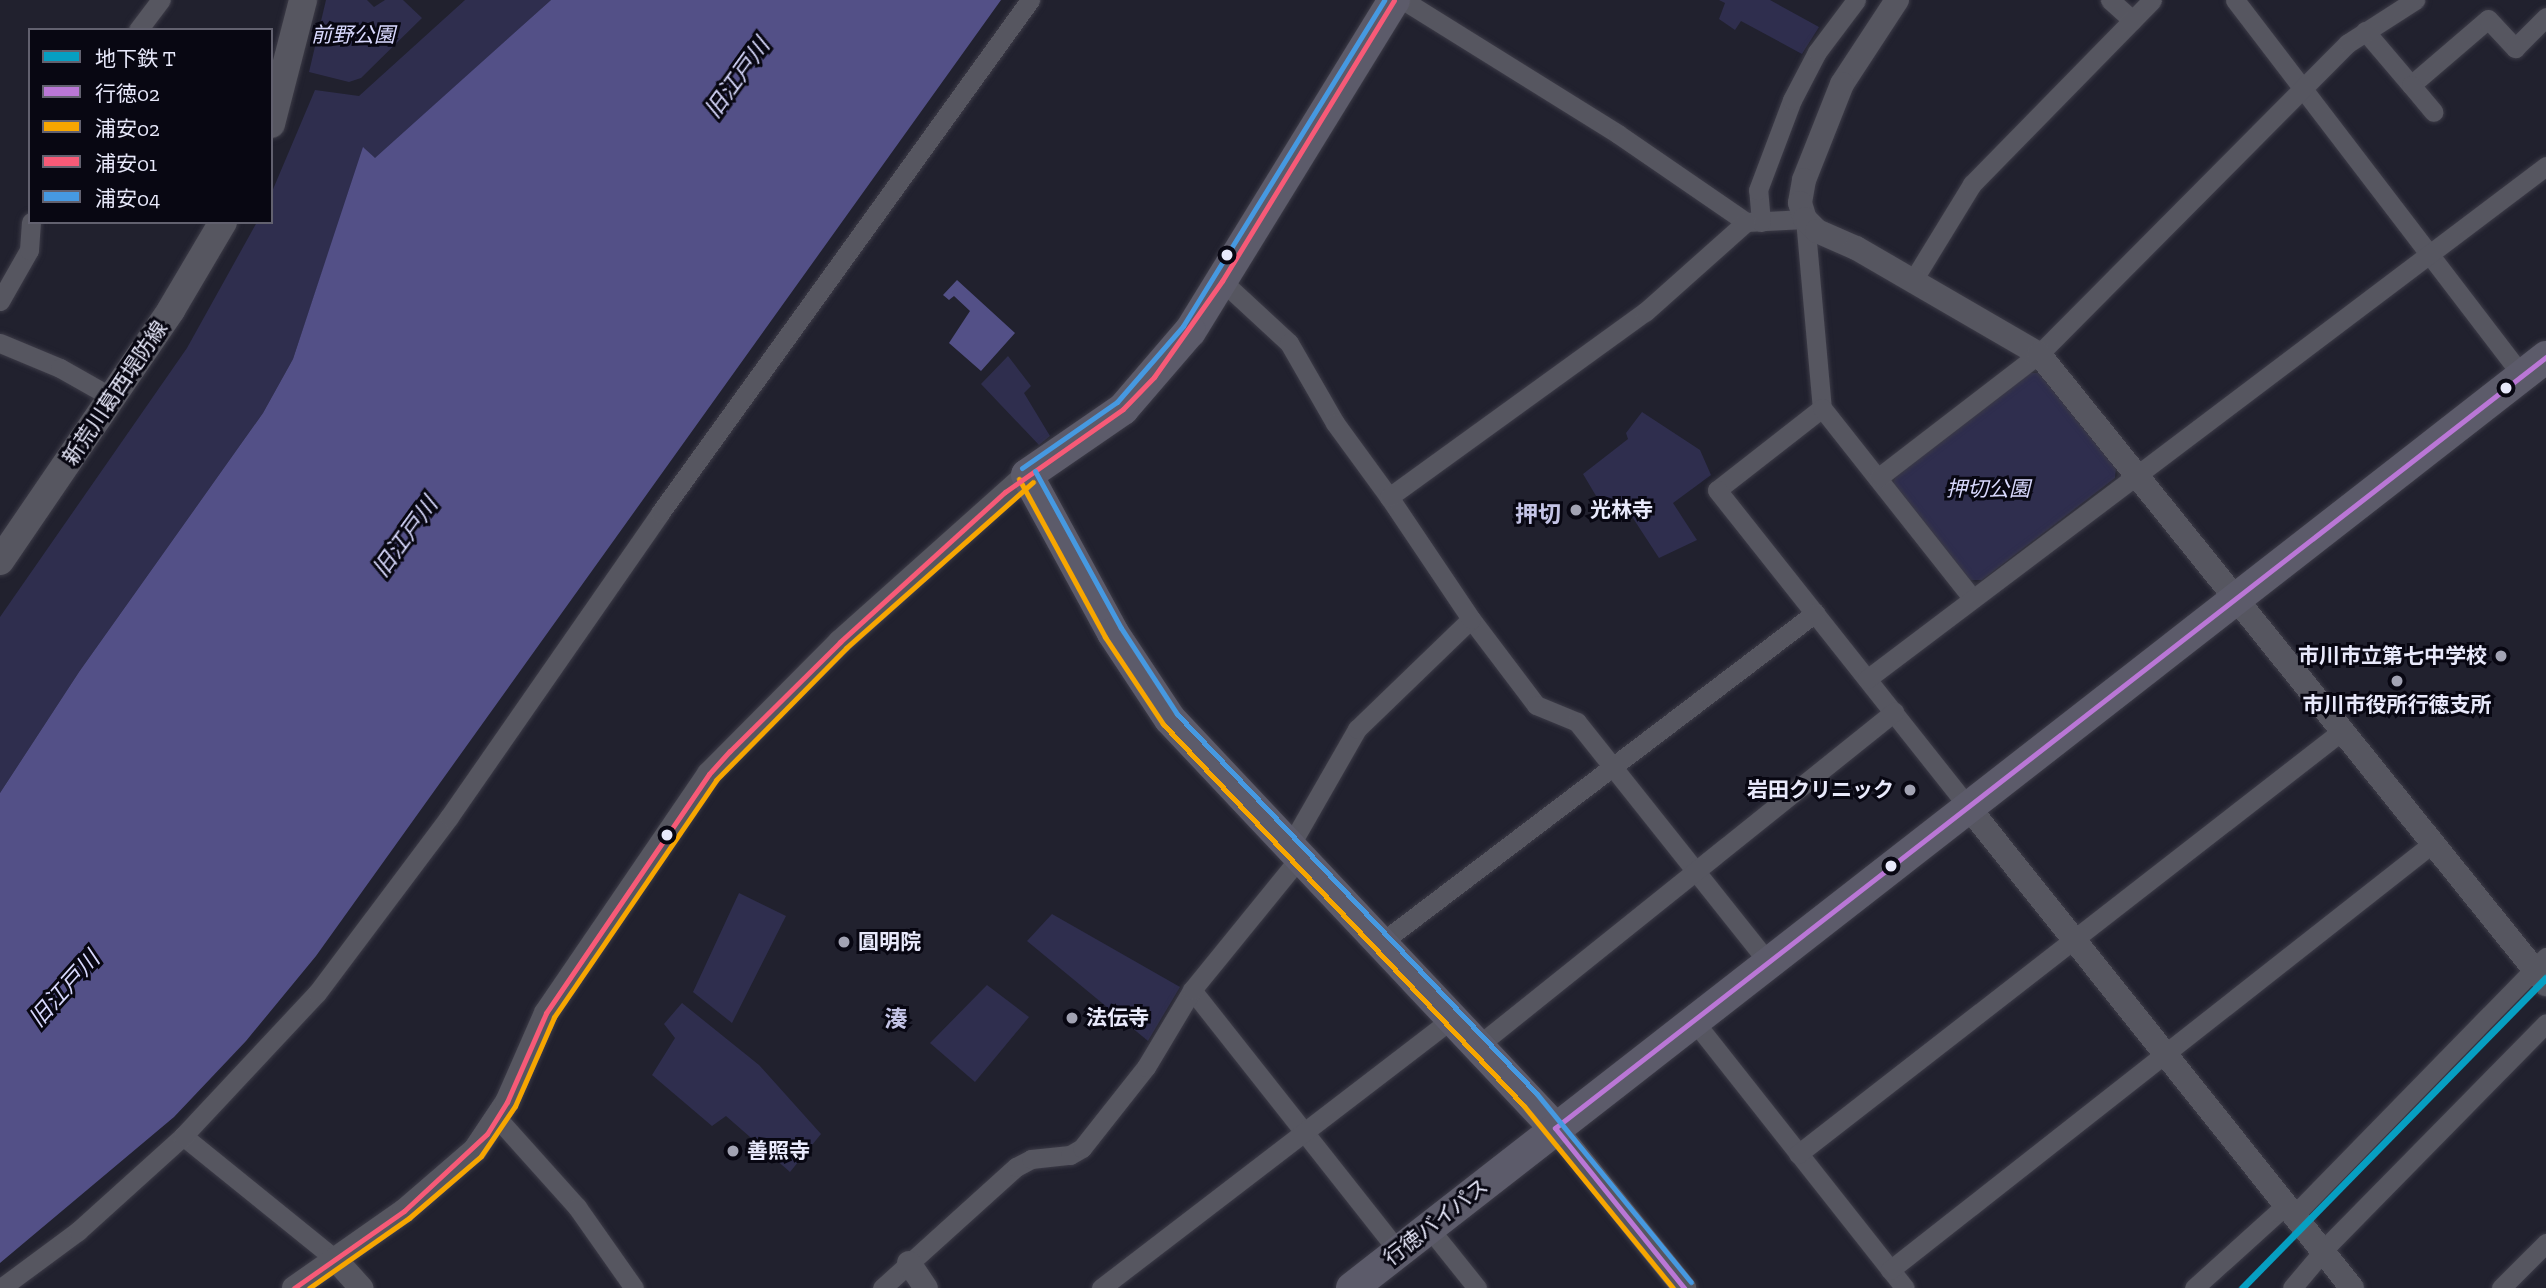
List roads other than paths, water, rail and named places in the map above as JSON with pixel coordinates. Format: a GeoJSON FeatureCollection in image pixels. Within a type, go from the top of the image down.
{"type":"FeatureCollection","features":[{"type":"Feature","properties":{"kind":"main road"},"geometry":{"type":"LineString","coordinates":[[273,116],[303,0]]}},
{"type":"Feature","properties":{"kind":"main road"},"geometry":{"type":"LineString","coordinates":[[1394,0],[1190,331],[1124,409],[1027,475],[1144,682],[1194,745],[1480,1044],[1555,1128]]}},
{"type":"Feature","properties":{"kind":"main road","name":"新荒川葛西堤防線"},"geometry":{"type":"LineString","coordinates":[[0,561],[113,398],[222,224]]}},
{"type":"Feature","properties":{"kind":"main road","name":"行徳バイパス"},"geometry":{"type":"LineString","coordinates":[[1352,1288],[2534,366]]}},
{"type":"Feature","properties":{"kind":"street"},"geometry":{"type":"LineString","coordinates":[[140,28],[161,0]]}},
{"type":"Feature","properties":{"kind":"street"},"geometry":{"type":"LineString","coordinates":[[1,1288],[99,1214],[183,1136],[317,993],[388,899],[1030,0]]}},
{"type":"Feature","properties":{"kind":"street"},"geometry":{"type":"LineString","coordinates":[[1403,0],[1753,222],[1805,219],[1817,231],[1856,248],[2039,354],[2433,843],[2542,970],[2301,1208],[2278,1212],[2194,1288]]}},
{"type":"Feature","properties":{"kind":"street"},"geometry":{"type":"LineString","coordinates":[[1389,498],[1645,312],[1753,222],[1758,190],[1792,100],[1816,52],[1856,0]]}},
{"type":"Feature","properties":{"kind":"street"},"geometry":{"type":"LineString","coordinates":[[1897,0],[1861,50],[1837,97],[1804,180],[1800,203],[1805,219],[1822,408],[1973,599]]}},
{"type":"Feature","properties":{"kind":"street"},"geometry":{"type":"LineString","coordinates":[[2110,0],[2132,20]]}},
{"type":"Feature","properties":{"kind":"street"},"geometry":{"type":"LineString","coordinates":[[1912,282],[1972,184],[2152,0]]}},
{"type":"Feature","properties":{"kind":"street"},"geometry":{"type":"LineString","coordinates":[[2235,0],[2426,253],[2534,366]]}},
{"type":"Feature","properties":{"kind":"street"},"geometry":{"type":"LineString","coordinates":[[1878,477],[2039,354],[2302,89],[2365,31],[2414,0]]}},
{"type":"Feature","properties":{"kind":"street"},"geometry":{"type":"LineString","coordinates":[[2411,85],[2488,19],[2515,48],[2546,17]]}},
{"type":"Feature","properties":{"kind":"street"},"geometry":{"type":"LineString","coordinates":[[2365,31],[2434,112]]}},
{"type":"Feature","properties":{"kind":"street"},"geometry":{"type":"LineString","coordinates":[[1867,679],[2426,253],[2546,166]]}},
{"type":"Feature","properties":{"kind":"street"},"geometry":{"type":"LineString","coordinates":[[0,301],[29,250],[31,224]]}},
{"type":"Feature","properties":{"kind":"street"},"geometry":{"type":"LineString","coordinates":[[1222,281],[1289,343],[1335,422],[1471,619],[1536,705],[1577,722],[1768,962]]}},
{"type":"Feature","properties":{"kind":"street"},"geometry":{"type":"LineString","coordinates":[[0,343],[60,368],[113,398]]}},
{"type":"Feature","properties":{"kind":"street"},"geometry":{"type":"LineString","coordinates":[[1822,408],[1717,490],[2352,1288]]}},
{"type":"Feature","properties":{"kind":"street"},"geometry":{"type":"LineString","coordinates":[[294,1288],[429,1191],[475,1150],[498,1119],[546,1013],[709,774],[840,642],[1027,475]]}},
{"type":"Feature","properties":{"kind":"street"},"geometry":{"type":"LineString","coordinates":[[1382,943],[1815,613]]}},
{"type":"Feature","properties":{"kind":"street"},"geometry":{"type":"LineString","coordinates":[[882,1288],[1016,1167],[1031,1159],[1070,1156],[1082,1148],[1146,1067],[1192,990],[1295,851],[1357,729],[1471,619]]}},
{"type":"Feature","properties":{"kind":"street"},"geometry":{"type":"LineString","coordinates":[[1480,1044],[1693,869],[1894,712]]}},
{"type":"Feature","properties":{"kind":"street"},"geometry":{"type":"LineString","coordinates":[[1798,1154],[2076,941],[2343,730]]}},
{"type":"Feature","properties":{"kind":"street"},"geometry":{"type":"LineString","coordinates":[[1890,1270],[2433,843]]}},
{"type":"Feature","properties":{"kind":"street"},"geometry":{"type":"LineString","coordinates":[[1192,990],[1399,1252]]}},
{"type":"Feature","properties":{"kind":"street"},"geometry":{"type":"LineString","coordinates":[[1101,1288],[1454,1017]]}},
{"type":"Feature","properties":{"kind":"street"},"geometry":{"type":"LineString","coordinates":[[1694,1021],[1905,1288]]}},
{"type":"Feature","properties":{"kind":"street"},"geometry":{"type":"LineString","coordinates":[[2292,1288],[2323,1252],[2546,1023]]}},
{"type":"Feature","properties":{"kind":"street"},"geometry":{"type":"LineString","coordinates":[[498,1119],[577,1207],[634,1288]]}},
{"type":"Feature","properties":{"kind":"street"},"geometry":{"type":"LineString","coordinates":[[1555,1128],[1684,1288]]}},
{"type":"Feature","properties":{"kind":"street"},"geometry":{"type":"LineString","coordinates":[[183,1136],[336,1260],[361,1288]]}},
{"type":"Feature","properties":{"kind":"street"},"geometry":{"type":"LineString","coordinates":[[1429,1228],[1477,1288]]}},
{"type":"Feature","properties":{"kind":"street"},"geometry":{"type":"LineString","coordinates":[[2501,1288],[2546,1243]]}},
{"type":"Feature","properties":{"kind":"street"},"geometry":{"type":"LineString","coordinates":[[909,1263],[926,1288]]}},
{"type":"Feature","properties":{"kind":"water","name":"旧江戸川"},"geometry":{"type":"Polygon","coordinates":[[[551,0],[1001,0],[316,956],[246,1041],[174,1117],[0,1263],[0,793],[79,672],[263,413],[293,359],[363,147],[375,158],[551,0]]]}},
{"type":"Feature","properties":{"kind":"water"},"geometry":{"type":"Polygon","coordinates":[[[957,280],[1015,333],[981,371],[949,343],[970,311],[954,296],[949,300],[943,295],[957,280]]]}},
{"type":"Feature","properties":{"kind":"metro line","name":"T"},"geometry":{"type":"LineString","coordinates":[[2242,1288],[2546,978]]}},
{"type":"Feature","properties":{"kind":"place","name":"光林寺"},"geometry":{"type":"Point","coordinates":[1576,510]}},
{"type":"Feature","properties":{"kind":"place","name":"市川市立第七中学校"},"geometry":{"type":"Point","coordinates":[2501,656]}},
{"type":"Feature","properties":{"kind":"place","name":"市川市役所行徳支所"},"geometry":{"type":"Point","coordinates":[2397,681]}},
{"type":"Feature","properties":{"kind":"place","name":"岩田クリニック"},"geometry":{"type":"Point","coordinates":[1910,790]}},
{"type":"Feature","properties":{"kind":"place","name":"圓明院"},"geometry":{"type":"Point","coordinates":[844,942]}},
{"type":"Feature","properties":{"kind":"place","name":"法伝寺"},"geometry":{"type":"Point","coordinates":[1072,1018]}},
{"type":"Feature","properties":{"kind":"place","name":"善照寺"},"geometry":{"type":"Point","coordinates":[733,1151]}},
{"type":"Feature","properties":{"kind":"district","name":"押切"},"geometry":{"type":"Point","coordinates":[1538,514]}},
{"type":"Feature","properties":{"kind":"district","name":"湊"},"geometry":{"type":"Point","coordinates":[896,1019]}},
{"type":"Feature","properties":{"kind":"park label","name":"前野公園"},"geometry":{"type":"Point","coordinates":[353,35]}},
{"type":"Feature","properties":{"kind":"park label","name":"押切公園"},"geometry":{"type":"Point","coordinates":[1988,489]}}]}
